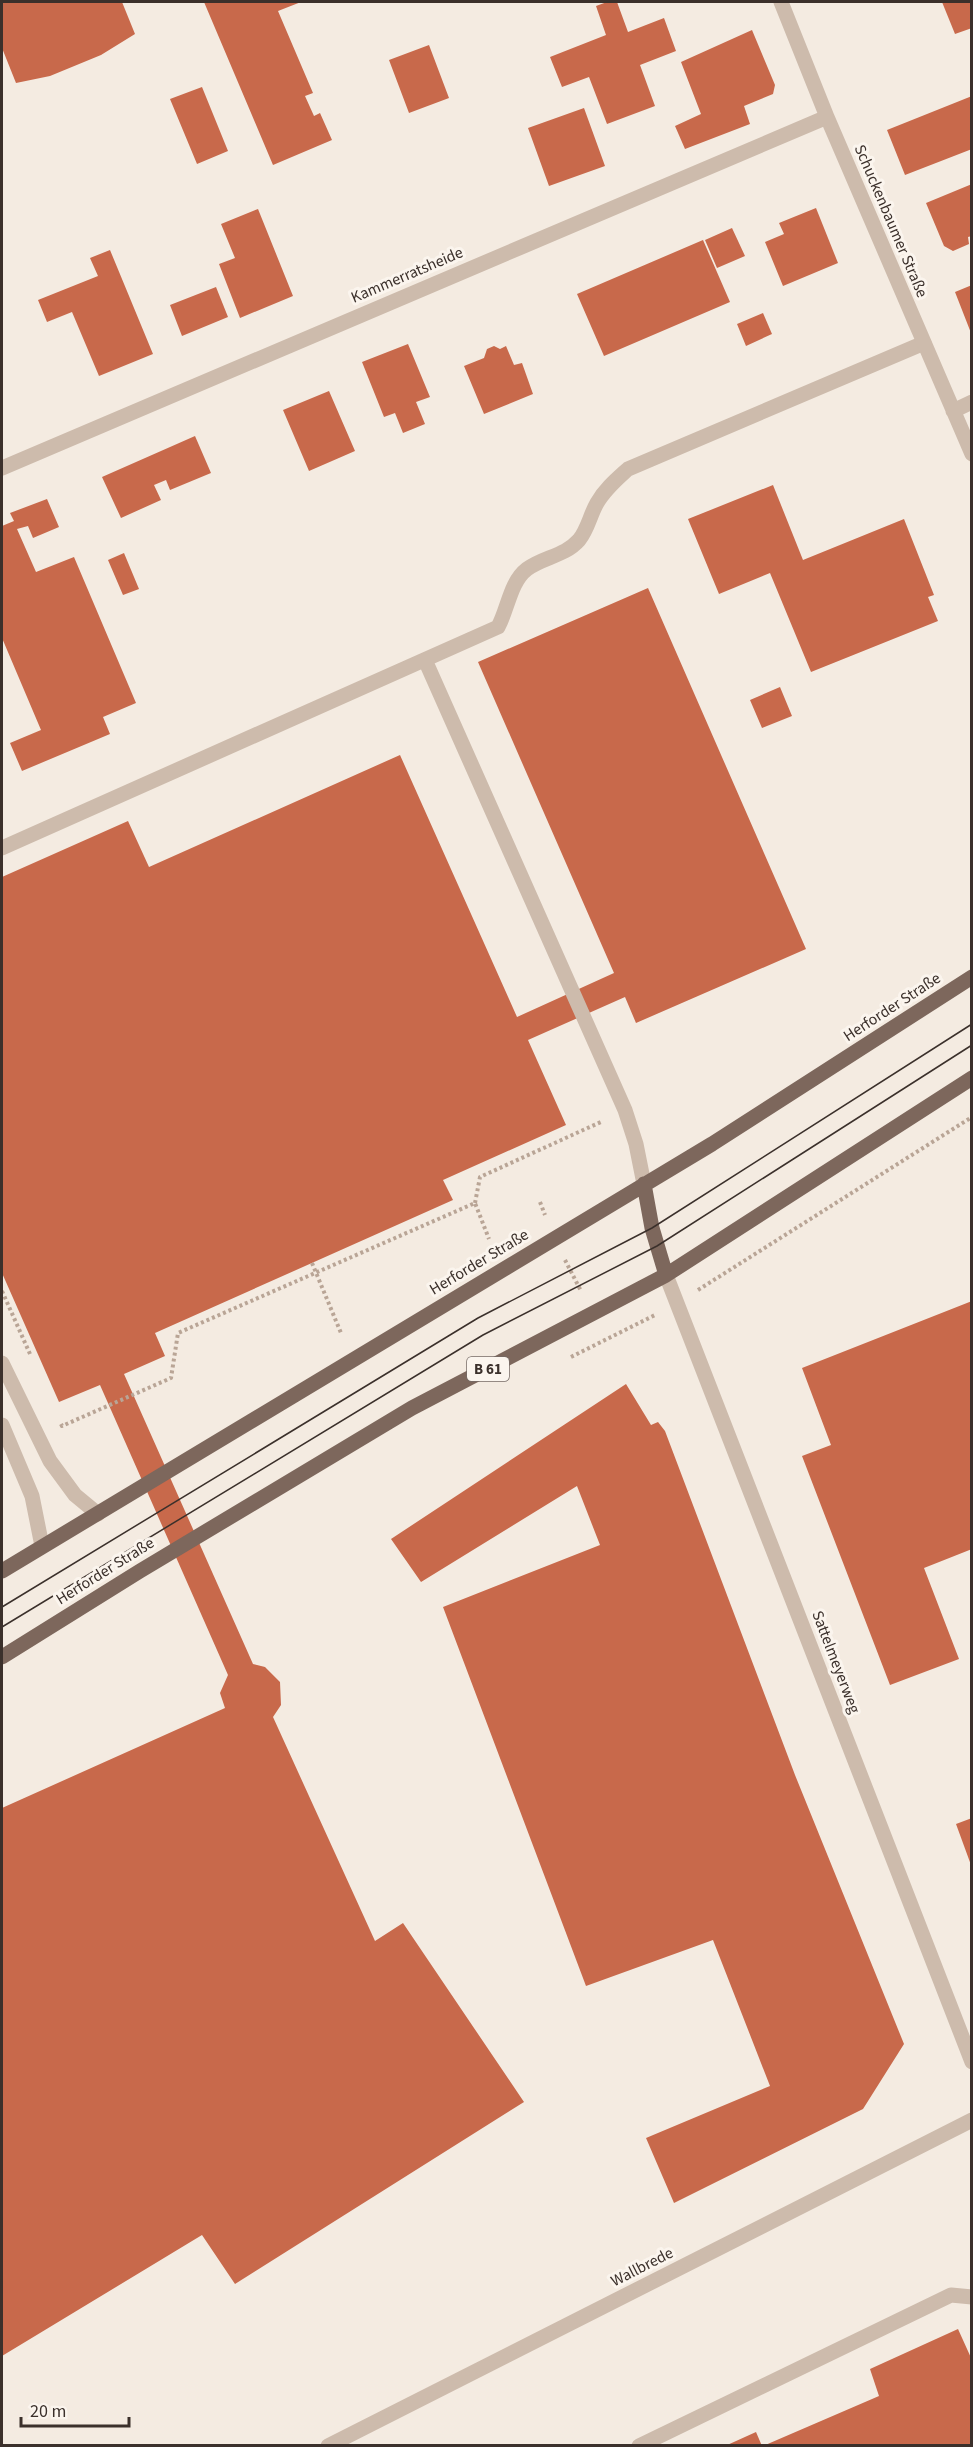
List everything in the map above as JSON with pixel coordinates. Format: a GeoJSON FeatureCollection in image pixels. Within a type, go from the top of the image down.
{"type":"FeatureCollection","features":[{"type":"Feature","properties":{"kind":"main road","name":"Herforder Straße"},"geometry":{"type":"LineString","coordinates":[[2,1570],[712,1144],[972,977]]}},
{"type":"Feature","properties":{"kind":"main road","name":"Herforder Straße"},"geometry":{"type":"LineString","coordinates":[[2,1657],[169,1553],[412,1408],[666,1275],[972,1078]]}},
{"type":"Feature","properties":{"kind":"main road"},"geometry":{"type":"LineString","coordinates":[[644,1184],[652,1228],[666,1275]]}},
{"type":"Feature","properties":{"kind":"street","name":"Schuckenbaumer Straße"},"geometry":{"type":"LineString","coordinates":[[781,2],[827,117],[972,454]]}},
{"type":"Feature","properties":{"kind":"street","name":"Kammerratsheide"},"geometry":{"type":"LineString","coordinates":[[2,468],[827,117]]}},
{"type":"Feature","properties":{"kind":"street"},"geometry":{"type":"LineString","coordinates":[[2,848],[498,627],[505,614],[513,587],[525,570],[563,553],[578,541],[589,524],[597,504],[609,487],[628,469],[924,343]]}},
{"type":"Feature","properties":{"kind":"street"},"geometry":{"type":"LineString","coordinates":[[953,411],[972,402]]}},
{"type":"Feature","properties":{"kind":"street"},"geometry":{"type":"LineString","coordinates":[[425,660],[625,1110],[636,1144],[644,1184]]}},
{"type":"Feature","properties":{"kind":"street","name":"Sattelmeyerweg"},"geometry":{"type":"LineString","coordinates":[[666,1275],[972,2062]]}},
{"type":"Feature","properties":{"kind":"street"},"geometry":{"type":"LineString","coordinates":[[2,1363],[50,1461],[75,1495],[98,1514]]}},
{"type":"Feature","properties":{"kind":"street"},"geometry":{"type":"LineString","coordinates":[[2,1425],[32,1496],[42,1546]]}},
{"type":"Feature","properties":{"kind":"street","name":"Wallbrede"},"geometry":{"type":"LineString","coordinates":[[328,2445],[972,2120]]}},
{"type":"Feature","properties":{"kind":"street"},"geometry":{"type":"LineString","coordinates":[[639,2445],[951,2295],[972,2297]]}},
{"type":"Feature","properties":{"kind":"path"},"geometry":{"type":"LineString","coordinates":[[489,1239],[475,1203],[480,1177],[625,1110]]}},
{"type":"Feature","properties":{"kind":"path"},"geometry":{"type":"LineString","coordinates":[[540,1202],[554,1238],[607,1339],[678,1303],[972,1117]]}},
{"type":"Feature","properties":{"kind":"path"},"geometry":{"type":"LineString","coordinates":[[58,1416],[62,1426],[171,1378],[178,1333],[475,1203]]}},
{"type":"Feature","properties":{"kind":"path"},"geometry":{"type":"LineString","coordinates":[[312,1263],[341,1333]]}},
{"type":"Feature","properties":{"kind":"path"},"geometry":{"type":"LineString","coordinates":[[2,1291],[34,1364]]}},
{"type":"Feature","properties":{"kind":"building"},"geometry":{"type":"Polygon","coordinates":[[[2,2],[122,2],[135,34],[101,55],[50,76],[16,83],[2,48],[2,2]]]}},
{"type":"Feature","properties":{"kind":"building"},"geometry":{"type":"Polygon","coordinates":[[[204,2],[301,2],[278,11],[313,93],[305,96],[314,116],[320,113],[332,140],[273,165],[204,2]]]}},
{"type":"Feature","properties":{"kind":"building"},"geometry":{"type":"Polygon","coordinates":[[[607,2],[617,2],[628,32],[664,18],[676,51],[640,65],[655,106],[607,124],[589,77],[562,87],[550,57],[606,35],[596,6],[607,2]]]}},
{"type":"Feature","properties":{"kind":"building"},"geometry":{"type":"Polygon","coordinates":[[[942,2],[972,2],[972,28],[955,34],[942,2]]]}},
{"type":"Feature","properties":{"kind":"building"},"geometry":{"type":"Polygon","coordinates":[[[752,30],[775,85],[773,94],[744,106],[750,124],[685,149],[675,126],[701,114],[681,62],[752,30]]]}},
{"type":"Feature","properties":{"kind":"building"},"geometry":{"type":"Polygon","coordinates":[[[429,45],[449,98],[409,113],[389,60],[429,45]]]}},
{"type":"Feature","properties":{"kind":"building"},"geometry":{"type":"Polygon","coordinates":[[[202,87],[228,151],[197,164],[170,99],[202,87]]]}},
{"type":"Feature","properties":{"kind":"building"},"geometry":{"type":"Polygon","coordinates":[[[972,96],[972,149],[905,175],[887,130],[972,96]]]}},
{"type":"Feature","properties":{"kind":"building"},"geometry":{"type":"Polygon","coordinates":[[[584,108],[605,166],[549,186],[528,128],[584,108]]]}},
{"type":"Feature","properties":{"kind":"building"},"geometry":{"type":"Polygon","coordinates":[[[972,184],[972,236],[968,237],[969,244],[953,251],[944,246],[926,203],[972,184]]]}},
{"type":"Feature","properties":{"kind":"building"},"geometry":{"type":"Polygon","coordinates":[[[816,208],[838,263],[783,286],[765,242],[784,234],[779,223],[816,208]]]}},
{"type":"Feature","properties":{"kind":"building"},"geometry":{"type":"Polygon","coordinates":[[[258,209],[293,296],[240,318],[219,264],[235,258],[221,224],[258,209]]]}},
{"type":"Feature","properties":{"kind":"building"},"geometry":{"type":"Polygon","coordinates":[[[732,228],[745,256],[717,268],[705,240],[732,228]]]}},
{"type":"Feature","properties":{"kind":"building"},"geometry":{"type":"Polygon","coordinates":[[[703,240],[730,302],[604,356],[577,294],[703,240]]]}},
{"type":"Feature","properties":{"kind":"building"},"geometry":{"type":"Polygon","coordinates":[[[110,250],[153,354],[99,376],[72,312],[47,322],[38,300],[98,276],[90,258],[110,250]]]}},
{"type":"Feature","properties":{"kind":"building"},"geometry":{"type":"Polygon","coordinates":[[[972,285],[972,333],[971,333],[955,292],[972,285]]]}},
{"type":"Feature","properties":{"kind":"building"},"geometry":{"type":"Polygon","coordinates":[[[216,287],[228,317],[182,336],[170,305],[216,287]]]}},
{"type":"Feature","properties":{"kind":"building"},"geometry":{"type":"Polygon","coordinates":[[[763,313],[772,334],[746,346],[737,324],[763,313]]]}},
{"type":"Feature","properties":{"kind":"building"},"geometry":{"type":"Polygon","coordinates":[[[408,344],[430,397],[416,402],[425,424],[403,433],[395,413],[384,417],[362,362],[408,344]]]}},
{"type":"Feature","properties":{"kind":"building"},"geometry":{"type":"Polygon","coordinates":[[[494,346],[500,349],[506,346],[514,365],[522,363],[533,394],[484,414],[464,366],[484,358],[487,349],[494,346]]]}},
{"type":"Feature","properties":{"kind":"building"},"geometry":{"type":"Polygon","coordinates":[[[329,391],[355,451],[309,471],[283,410],[329,391]]]}},
{"type":"Feature","properties":{"kind":"building"},"geometry":{"type":"Polygon","coordinates":[[[195,436],[211,473],[170,490],[166,480],[154,485],[161,500],[121,518],[102,477],[195,436]]]}},
{"type":"Feature","properties":{"kind":"building"},"geometry":{"type":"Polygon","coordinates":[[[773,485],[803,560],[904,519],[934,595],[928,597],[938,621],[811,672],[770,573],[719,594],[688,519],[773,485]]]}},
{"type":"Feature","properties":{"kind":"building"},"geometry":{"type":"Polygon","coordinates":[[[47,499],[59,527],[33,538],[28,526],[17,529],[36,572],[74,557],[136,703],[103,717],[110,734],[22,771],[10,743],[41,730],[2,638],[2,526],[14,521],[10,513],[47,499]]]}},
{"type":"Feature","properties":{"kind":"building"},"geometry":{"type":"Polygon","coordinates":[[[124,553],[139,589],[123,595],[108,560],[124,553]]]}},
{"type":"Feature","properties":{"kind":"building"},"geometry":{"type":"Polygon","coordinates":[[[648,588],[806,949],[636,1023],[625,997],[528,1040],[566,1125],[443,1180],[453,1200],[155,1333],[165,1356],[124,1374],[253,1664],[265,1667],[280,1682],[281,1705],[273,1717],[375,1941],[403,1923],[524,2102],[235,2284],[202,2235],[2,2356],[2,1808],[225,1708],[220,1693],[228,1675],[100,1385],[59,1402],[2,1273],[2,877],[128,821],[149,867],[400,755],[517,1017],[614,973],[478,662],[648,588]]]}},
{"type":"Feature","properties":{"kind":"building"},"geometry":{"type":"Polygon","coordinates":[[[780,687],[792,716],[762,728],[750,700],[780,687]]]}},
{"type":"Feature","properties":{"kind":"building"},"geometry":{"type":"Polygon","coordinates":[[[972,1301],[972,1549],[924,1568],[959,1659],[890,1685],[802,1456],[831,1445],[802,1368],[972,1301]]]}},
{"type":"Feature","properties":{"kind":"building"},"geometry":{"type":"Polygon","coordinates":[[[626,1384],[651,1425],[658,1422],[665,1431],[795,1775],[904,2044],[863,2109],[674,2203],[646,2138],[770,2086],[713,1940],[586,1986],[443,1607],[600,1545],[577,1486],[421,1582],[391,1539],[626,1384]]]}},
{"type":"Feature","properties":{"kind":"building"},"geometry":{"type":"Polygon","coordinates":[[[972,1818],[972,1865],[971,1865],[956,1824],[972,1818]]]}},
{"type":"Feature","properties":{"kind":"building"},"geometry":{"type":"Polygon","coordinates":[[[958,2329],[972,2360],[972,2446],[763,2446],[879,2396],[870,2369],[958,2329]]]}},
{"type":"Feature","properties":{"kind":"building"},"geometry":{"type":"Polygon","coordinates":[[[756,2432],[762,2446],[725,2446],[756,2432]]]}},
{"type":"Feature","properties":{"kind":"tram line"},"geometry":{"type":"LineString","coordinates":[[2,1607],[478,1318],[652,1228],[972,1024]]}},
{"type":"Feature","properties":{"kind":"tram line"},"geometry":{"type":"LineString","coordinates":[[2,1627],[483,1335],[657,1246],[972,1045]]}}]}
